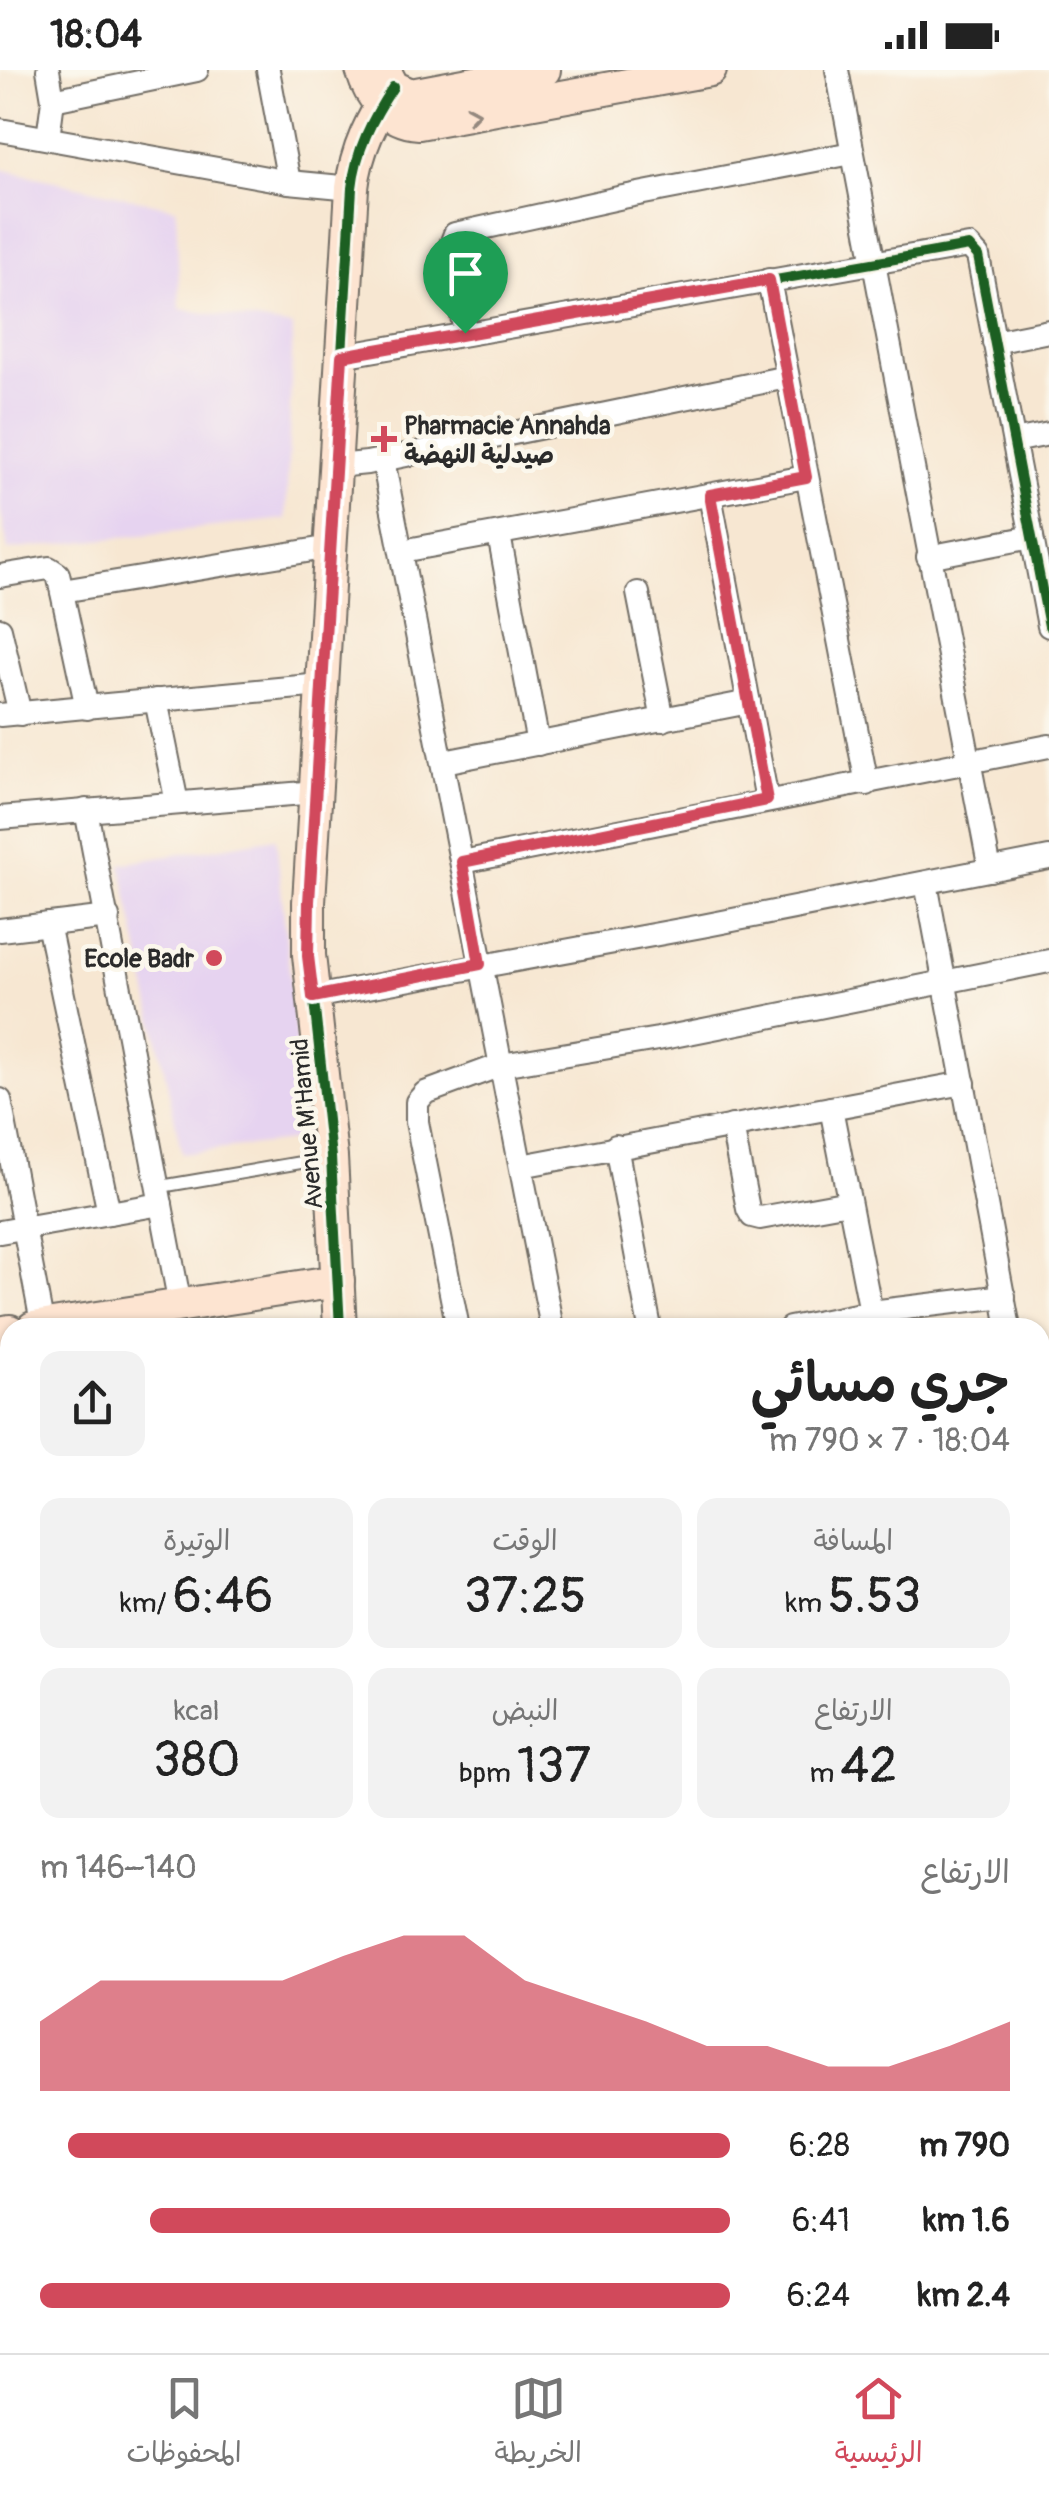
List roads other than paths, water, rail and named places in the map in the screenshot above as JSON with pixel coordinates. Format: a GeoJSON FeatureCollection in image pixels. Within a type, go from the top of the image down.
{"type":"FeatureCollection","features":[{"type":"Feature","properties":{"kind":"street"},"geometry":{"type":"LineString","coordinates":[[48,70],[53,100],[48,138]]}},
{"type":"Feature","properties":{"kind":"street"},"geometry":{"type":"LineString","coordinates":[[53,100],[197,70]]}},
{"type":"Feature","properties":{"kind":"street"},"geometry":{"type":"LineString","coordinates":[[268,70],[289,182]]}},
{"type":"Feature","properties":{"kind":"street"},"geometry":{"type":"LineString","coordinates":[[362,70],[366,86],[411,94],[544,70]]}},
{"type":"Feature","properties":{"kind":"street"},"geometry":{"type":"LineString","coordinates":[[386,88],[400,118],[418,122],[710,70]]}},
{"type":"Feature","properties":{"kind":"street"},"geometry":{"type":"LineString","coordinates":[[837,70],[990,870]]}},
{"type":"Feature","properties":{"kind":"street","name":"Avenue M'Hamid"},"geometry":{"type":"LineString","coordinates":[[340,1318],[331,1157],[308,956],[309,902],[352,188],[359,151],[386,88]]}},
{"type":"Feature","properties":{"kind":"street"},"geometry":{"type":"LineString","coordinates":[[0,130],[289,182],[352,188]]}},
{"type":"Feature","properties":{"kind":"street"},"geometry":{"type":"LineString","coordinates":[[465,333],[450,247],[455,234],[623,197],[852,154]]}},
{"type":"Feature","properties":{"kind":"street"},"geometry":{"type":"LineString","coordinates":[[342,356],[970,246],[978,256],[1049,626]]}},
{"type":"Feature","properties":{"kind":"street"},"geometry":{"type":"LineString","coordinates":[[769,280],[867,784]]}},
{"type":"Feature","properties":{"kind":"street"},"geometry":{"type":"LineString","coordinates":[[994,342],[1049,331]]}},
{"type":"Feature","properties":{"kind":"street"},"geometry":{"type":"LineString","coordinates":[[337,466],[788,378]]}},
{"type":"Feature","properties":{"kind":"street"},"geometry":{"type":"LineString","coordinates":[[1014,441],[1049,434]]}},
{"type":"Feature","properties":{"kind":"street"},"geometry":{"type":"LineString","coordinates":[[383,460],[550,1318]]}},
{"type":"Feature","properties":{"kind":"street"},"geometry":{"type":"LineString","coordinates":[[402,551],[806,477]]}},
{"type":"Feature","properties":{"kind":"street"},"geometry":{"type":"LineString","coordinates":[[710,495],[767,800]]}},
{"type":"Feature","properties":{"kind":"street"},"geometry":{"type":"LineString","coordinates":[[499,535],[538,744]]}},
{"type":"Feature","properties":{"kind":"street"},"geometry":{"type":"LineString","coordinates":[[928,557],[1032,537]]}},
{"type":"Feature","properties":{"kind":"street"},"geometry":{"type":"LineString","coordinates":[[62,591],[331,546]]}},
{"type":"Feature","properties":{"kind":"street"},"geometry":{"type":"LineString","coordinates":[[0,576],[49,568],[58,574],[87,708]]}},
{"type":"Feature","properties":{"kind":"street"},"geometry":{"type":"LineString","coordinates":[[638,593],[663,720]]}},
{"type":"Feature","properties":{"kind":"street"},"geometry":{"type":"LineString","coordinates":[[0,629],[10,715],[321,685]]}},
{"type":"Feature","properties":{"kind":"street"},"geometry":{"type":"LineString","coordinates":[[156,700],[177,803]]}},
{"type":"Feature","properties":{"kind":"street"},"geometry":{"type":"LineString","coordinates":[[444,762],[748,702]]}},
{"type":"Feature","properties":{"kind":"street"},"geometry":{"type":"LineString","coordinates":[[462,862],[1049,746]]}},
{"type":"Feature","properties":{"kind":"street"},"geometry":{"type":"LineString","coordinates":[[0,818],[316,792]]}},
{"type":"Feature","properties":{"kind":"street"},"geometry":{"type":"LineString","coordinates":[[86,810],[159,1196],[188,1312]]}},
{"type":"Feature","properties":{"kind":"street"},"geometry":{"type":"LineString","coordinates":[[313,997],[1049,858]]}},
{"type":"Feature","properties":{"kind":"street"},"geometry":{"type":"LineString","coordinates":[[926,883],[1007,1318]]}},
{"type":"Feature","properties":{"kind":"street"},"geometry":{"type":"LineString","coordinates":[[0,930],[108,916]]}},
{"type":"Feature","properties":{"kind":"street"},"geometry":{"type":"LineString","coordinates":[[48,924],[109,1213]]}},
{"type":"Feature","properties":{"kind":"street"},"geometry":{"type":"LineString","coordinates":[[456,1318],[417,1122],[418,1102],[440,1086],[502,1065],[658,1039],[1049,960]]}},
{"type":"Feature","properties":{"kind":"street"},"geometry":{"type":"LineString","coordinates":[[520,1166],[964,1083]]}},
{"type":"Feature","properties":{"kind":"street"},"geometry":{"type":"LineString","coordinates":[[0,1100],[39,1318]]}},
{"type":"Feature","properties":{"kind":"street"},"geometry":{"type":"LineString","coordinates":[[831,1108],[849,1202],[856,1318]]}},
{"type":"Feature","properties":{"kind":"street"},"geometry":{"type":"LineString","coordinates":[[732,1126],[752,1216],[760,1218],[849,1202]]}},
{"type":"Feature","properties":{"kind":"street"},"geometry":{"type":"LineString","coordinates":[[616,1146],[648,1318]]}},
{"type":"Feature","properties":{"kind":"street"},"geometry":{"type":"LineString","coordinates":[[0,1232],[109,1213],[159,1196]]}},
{"type":"Feature","properties":{"kind":"street"},"geometry":{"type":"LineString","coordinates":[[142,1318],[338,1282]]}},
{"type":"Feature","properties":{"kind":"street"},"geometry":{"type":"LineString","coordinates":[[901,1318],[1004,1296]]}},
{"type":"Feature","properties":{"kind":"lane"},"geometry":{"type":"LineString","coordinates":[[159,1196],[331,1157]]}},
{"type":"Feature","properties":{"kind":"place","name":"Pharmacie Annahda صيدلية النهضة"},"geometry":{"type":"Point","coordinates":[384,439]}},
{"type":"Feature","properties":{"kind":"place","name":"Ecole Badr"},"geometry":{"type":"Point","coordinates":[214,958]}}]}
